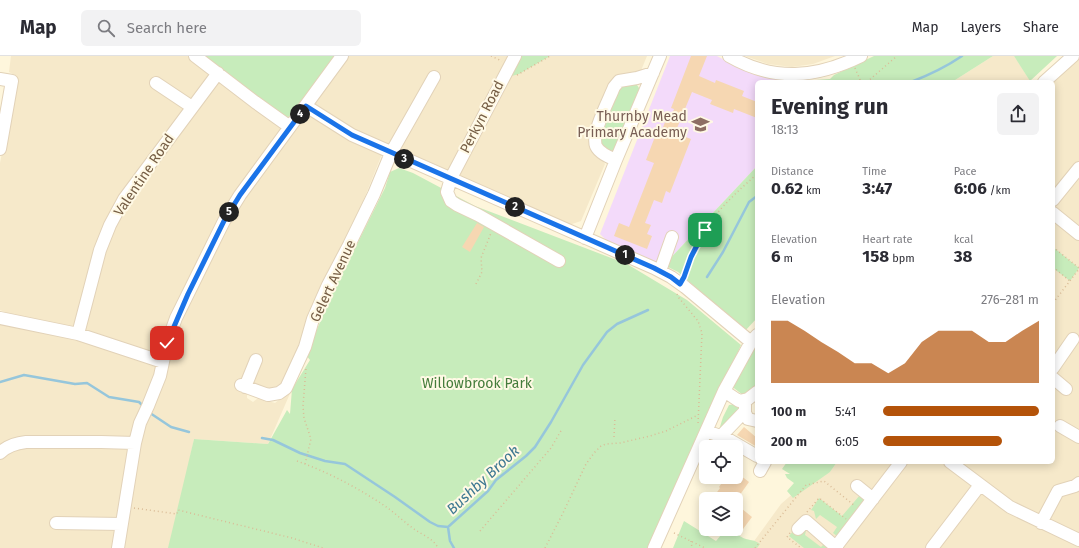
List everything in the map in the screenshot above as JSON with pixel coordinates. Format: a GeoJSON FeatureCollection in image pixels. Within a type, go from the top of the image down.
{"type":"FeatureCollection","features":[{"type":"Feature","properties":{"kind":"street"},"geometry":{"type":"LineString","coordinates":[[195,56],[290,127]]}},
{"type":"Feature","properties":{"kind":"street"},"geometry":{"type":"LineString","coordinates":[[118,548],[135,444],[140,423],[160,376],[167,343],[176,318],[224,221],[240,195],[342,56]]}},
{"type":"Feature","properties":{"kind":"street"},"geometry":{"type":"LineString","coordinates":[[585,238],[660,56]]}},
{"type":"Feature","properties":{"kind":"street"},"geometry":{"type":"LineString","coordinates":[[729,56],[741,63],[760,70],[790,75],[802,75],[823,71],[857,58]]}},
{"type":"Feature","properties":{"kind":"street"},"geometry":{"type":"LineString","coordinates":[[1046,80],[1073,56]]}},
{"type":"Feature","properties":{"kind":"street","name":"Perkyn Road"},"geometry":{"type":"LineString","coordinates":[[451,178],[512,60]]}},
{"type":"Feature","properties":{"kind":"street","name":"Valentine Road"},"geometry":{"type":"LineString","coordinates":[[78,334],[100,250],[110,225],[124,199],[218,73]]}},
{"type":"Feature","properties":{"kind":"street"},"geometry":{"type":"LineString","coordinates":[[616,160],[606,156],[596,147],[595,137],[614,87],[619,81],[637,78],[653,73]]}},
{"type":"Feature","properties":{"kind":"street","name":"Gelert Avenue"},"geometry":{"type":"LineString","coordinates":[[256,360],[243,386],[268,395],[279,393],[286,388],[302,354],[313,319],[328,285],[350,246],[374,194],[390,153],[434,77]]}},
{"type":"Feature","properties":{"kind":"street"},"geometry":{"type":"LineString","coordinates":[[0,79],[12,81],[0,149]]}},
{"type":"Feature","properties":{"kind":"street"},"geometry":{"type":"LineString","coordinates":[[156,83],[192,107]]}},
{"type":"Feature","properties":{"kind":"street"},"geometry":{"type":"LineString","coordinates":[[306,106],[352,135],[390,153],[451,178],[660,271],[671,277],[680,287],[697,297],[754,339],[724,391],[702,440]]}},
{"type":"Feature","properties":{"kind":"street"},"geometry":{"type":"LineString","coordinates":[[1055,198],[1079,168]]}},
{"type":"Feature","properties":{"kind":"street"},"geometry":{"type":"LineString","coordinates":[[451,178],[447,192],[451,200],[457,205],[559,261]]}},
{"type":"Feature","properties":{"kind":"street"},"geometry":{"type":"LineString","coordinates":[[1055,215],[1079,234]]}},
{"type":"Feature","properties":{"kind":"street"},"geometry":{"type":"LineString","coordinates":[[660,271],[672,237]]}},
{"type":"Feature","properties":{"kind":"street"},"geometry":{"type":"LineString","coordinates":[[0,318],[78,334],[163,362]]}},
{"type":"Feature","properties":{"kind":"street"},"geometry":{"type":"LineString","coordinates":[[1055,365],[1073,340]]}},
{"type":"Feature","properties":{"kind":"street"},"geometry":{"type":"LineString","coordinates":[[1055,380],[1066,389]]}},
{"type":"Feature","properties":{"kind":"street"},"geometry":{"type":"LineString","coordinates":[[724,391],[739,401],[753,396]]}},
{"type":"Feature","properties":{"kind":"street"},"geometry":{"type":"LineString","coordinates":[[721,436],[745,411],[745,407],[753,396]]}},
{"type":"Feature","properties":{"kind":"street"},"geometry":{"type":"LineString","coordinates":[[745,411],[748,419],[755,421]]}},
{"type":"Feature","properties":{"kind":"street"},"geometry":{"type":"LineString","coordinates":[[1060,426],[1079,437]]}},
{"type":"Feature","properties":{"kind":"street"},"geometry":{"type":"LineString","coordinates":[[706,431],[721,436],[755,455]]}},
{"type":"Feature","properties":{"kind":"street"},"geometry":{"type":"LineString","coordinates":[[0,452],[15,444],[26,442],[101,442],[135,444]]}},
{"type":"Feature","properties":{"kind":"street"},"geometry":{"type":"LineString","coordinates":[[654,548],[699,446]]}},
{"type":"Feature","properties":{"kind":"street"},"geometry":{"type":"LineString","coordinates":[[806,521],[836,548],[900,464]]}},
{"type":"Feature","properties":{"kind":"street"},"geometry":{"type":"LineString","coordinates":[[953,464],[1010,507],[1075,542]]}},
{"type":"Feature","properties":{"kind":"street"},"geometry":{"type":"LineString","coordinates":[[1041,523],[1058,491],[1075,486],[1079,483]]}},
{"type":"Feature","properties":{"kind":"street"},"geometry":{"type":"LineString","coordinates":[[932,548],[980,485]]}},
{"type":"Feature","properties":{"kind":"street"},"geometry":{"type":"LineString","coordinates":[[857,486],[873,500]]}},
{"type":"Feature","properties":{"kind":"street"},"geometry":{"type":"LineString","coordinates":[[56,524],[122,524]]}},
{"type":"Feature","properties":{"kind":"path"},"geometry":{"type":"LineString","coordinates":[[491,56],[512,60]]}},
{"type":"Feature","properties":{"kind":"path"},"geometry":{"type":"LineString","coordinates":[[512,76],[519,74],[550,56]]}},
{"type":"Feature","properties":{"kind":"path"},"geometry":{"type":"LineString","coordinates":[[869,80],[897,56]]}},
{"type":"Feature","properties":{"kind":"path"},"geometry":{"type":"LineString","coordinates":[[857,58],[861,80]]}},
{"type":"Feature","properties":{"kind":"path"},"geometry":{"type":"LineString","coordinates":[[700,440],[698,415],[702,333],[698,321],[679,298],[680,287],[691,257],[705,230],[733,195],[755,176]]}},
{"type":"Feature","properties":{"kind":"path"},"geometry":{"type":"LineString","coordinates":[[476,284],[482,272],[481,258],[494,225]]}},
{"type":"Feature","properties":{"kind":"path"},"geometry":{"type":"LineString","coordinates":[[1055,249],[1079,268],[1055,300]]}},
{"type":"Feature","properties":{"kind":"path"},"geometry":{"type":"LineString","coordinates":[[1055,269],[1070,281]]}},
{"type":"Feature","properties":{"kind":"path"},"geometry":{"type":"LineString","coordinates":[[302,354],[307,370],[303,406],[304,418],[311,439],[305,464]]}},
{"type":"Feature","properties":{"kind":"path"},"geometry":{"type":"LineString","coordinates":[[545,548],[586,464],[601,446],[612,443],[620,443],[666,431],[698,415]]}},
{"type":"Feature","properties":{"kind":"path"},"geometry":{"type":"LineString","coordinates":[[614,437],[615,417]]}},
{"type":"Feature","properties":{"kind":"path"},"geometry":{"type":"LineString","coordinates":[[480,531],[551,448],[562,429]]}},
{"type":"Feature","properties":{"kind":"path"},"geometry":{"type":"LineString","coordinates":[[297,461],[349,484],[367,495],[414,530],[432,540],[438,548]]}},
{"type":"Feature","properties":{"kind":"path"},"geometry":{"type":"LineString","coordinates":[[755,548],[806,485],[824,481],[863,512]]}},
{"type":"Feature","properties":{"kind":"path"},"geometry":{"type":"LineString","coordinates":[[125,507],[177,514],[178,510],[292,538],[323,548]]}},
{"type":"Feature","properties":{"kind":"path"},"geometry":{"type":"LineString","coordinates":[[674,533],[705,548]]}},
{"type":"Feature","properties":{"kind":"path"},"geometry":{"type":"LineString","coordinates":[[691,541],[692,548]]}},
{"type":"Feature","properties":{"kind":"shaded area"},"geometry":{"type":"Polygon","coordinates":[[[11,56],[647,56],[640,73],[590,142],[605,164],[581,221],[569,225],[386,144],[362,204],[310,311],[296,353],[283,384],[270,391],[241,379],[237,389],[247,392],[247,398],[253,402],[258,398],[275,403],[292,389],[268,444],[194,439],[171,548],[0,548],[0,323],[2,323],[5,312],[0,310],[0,163],[17,76],[9,72],[11,56]]]}},
{"type":"Feature","properties":{"kind":"shaded area","name":"Thurnby Mead Primary Academy"},"geometry":{"type":"Polygon","coordinates":[[[670,56],[717,56],[739,68],[782,80],[755,80],[755,168],[664,265],[608,242],[600,234],[670,56]]]}},
{"type":"Feature","properties":{"kind":"shaded area"},"geometry":{"type":"Polygon","coordinates":[[[745,56],[835,56],[813,64],[792,67],[768,64],[745,56]]]}},
{"type":"Feature","properties":{"kind":"shaded area"},"geometry":{"type":"Polygon","coordinates":[[[993,56],[1014,56],[1030,80],[955,80],[993,56]]]}},
{"type":"Feature","properties":{"kind":"shaded area"},"geometry":{"type":"Polygon","coordinates":[[[1079,59],[1079,548],[749,548],[781,504],[804,484],[830,472],[836,464],[1055,464],[1054,80],[1079,59]]]}},
{"type":"Feature","properties":{"kind":"green space"},"geometry":{"type":"Polygon","coordinates":[[[202,56],[334,56],[334,58],[292,115],[288,117],[284,116],[202,56]]]}},
{"type":"Feature","properties":{"kind":"green space"},"geometry":{"type":"Polygon","coordinates":[[[518,56],[550,56],[519,74],[504,78],[518,56]]]}},
{"type":"Feature","properties":{"kind":"green space"},"geometry":{"type":"Polygon","coordinates":[[[874,56],[993,56],[955,80],[816,80],[830,79],[834,75],[874,56]]]}},
{"type":"Feature","properties":{"kind":"green space"},"geometry":{"type":"Polygon","coordinates":[[[1014,56],[1057,56],[1031,80],[1029,80],[1014,56]]]}},
{"type":"Feature","properties":{"kind":"green space"},"geometry":{"type":"Polygon","coordinates":[[[632,82],[637,85],[643,94],[618,154],[610,150],[605,150],[598,136],[617,88],[632,82]]]}},
{"type":"Feature","properties":{"kind":"green space","name":"Willowbrook Park"},"geometry":{"type":"Polygon","coordinates":[[[399,168],[413,173],[475,206],[627,264],[687,300],[741,345],[652,548],[168,548],[194,439],[268,444],[287,410],[290,414],[292,389],[310,360],[306,355],[332,294],[385,188],[390,172],[399,168]]]}},
{"type":"Feature","properties":{"kind":"green space"},"geometry":{"type":"Polygon","coordinates":[[[755,168],[755,320],[745,331],[678,272],[664,265],[755,168]]]}},
{"type":"Feature","properties":{"kind":"green space"},"geometry":{"type":"Polygon","coordinates":[[[1055,249],[1079,268],[1070,281],[1055,270],[1055,249]]]}},
{"type":"Feature","properties":{"kind":"green space"},"geometry":{"type":"Polygon","coordinates":[[[755,339],[755,394],[748,399],[730,385],[755,339]]]}},
{"type":"Feature","properties":{"kind":"green space"},"geometry":{"type":"Polygon","coordinates":[[[736,404],[742,408],[719,430],[729,405],[736,404]]]}},
{"type":"Feature","properties":{"kind":"green space"},"geometry":{"type":"Polygon","coordinates":[[[786,464],[836,464],[830,472],[793,498],[787,491],[794,483],[787,478],[785,474],[790,474],[782,469],[786,464]]]}},
{"type":"Feature","properties":{"kind":"green space"},"geometry":{"type":"Polygon","coordinates":[[[860,495],[869,504],[842,540],[833,533],[837,527],[820,515],[816,519],[814,511],[811,510],[819,498],[842,516],[860,495]]]}},
{"type":"Feature","properties":{"kind":"green space"},"geometry":{"type":"Polygon","coordinates":[[[684,521],[699,530],[699,536],[708,536],[716,541],[720,536],[740,536],[760,544],[757,548],[673,548],[684,521]]]}},
{"type":"Feature","properties":{"kind":"green space"},"geometry":{"type":"Polygon","coordinates":[[[807,526],[805,535],[821,547],[824,544],[830,548],[804,548],[789,536],[795,529],[807,526]]]}},
{"type":"Feature","properties":{"kind":"building"},"geometry":{"type":"Polygon","coordinates":[[[691,56],[707,56],[699,76],[715,83],[716,80],[744,91],[742,96],[755,101],[755,117],[734,109],[733,113],[710,104],[712,100],[692,92],[675,133],[691,139],[670,193],[666,191],[662,203],[654,200],[645,223],[651,225],[647,234],[652,236],[647,249],[614,236],[619,223],[629,227],[654,163],[646,160],[656,134],[660,135],[665,122],[669,123],[674,109],[671,108],[691,56]]]}},
{"type":"Feature","properties":{"kind":"building"},"geometry":{"type":"Polygon","coordinates":[[[477,223],[484,227],[470,252],[462,247],[477,223]]]}},
{"type":"Feature","properties":{"kind":"building"},"geometry":{"type":"Polygon","coordinates":[[[744,427],[755,436],[755,446],[737,435],[744,427]]]}},
{"type":"Feature","properties":{"kind":"building"},"geometry":{"type":"Polygon","coordinates":[[[743,477],[749,482],[742,492],[717,492],[720,488],[719,487],[721,484],[743,484],[743,477]]]}},
{"type":"Feature","properties":{"kind":"building"},"geometry":{"type":"Polygon","coordinates":[[[743,510],[752,517],[743,529],[743,510]]]}},
{"type":"Feature","properties":{"kind":"waterway","name":"Bushby Brook"},"geometry":{"type":"LineString","coordinates":[[916,80],[950,64],[962,56]]}},
{"type":"Feature","properties":{"kind":"waterway","name":"Bushby Brook"},"geometry":{"type":"LineString","coordinates":[[707,277],[723,252],[749,202],[755,198]]}},
{"type":"Feature","properties":{"kind":"waterway","name":"Bushby Brook"},"geometry":{"type":"LineString","coordinates":[[262,438],[273,440],[300,453],[325,461],[345,464],[430,522],[438,526],[448,527],[488,491],[496,480],[535,447],[583,365],[607,332],[617,324],[648,310]]}},
{"type":"Feature","properties":{"kind":"waterway","name":"Bushby Brook"},"geometry":{"type":"LineString","coordinates":[[0,382],[24,375],[75,384],[87,383],[109,397],[139,402],[143,406]]}},
{"type":"Feature","properties":{"kind":"waterway","name":"Bushby Brook"},"geometry":{"type":"LineString","coordinates":[[150,413],[171,427],[189,432]]}},
{"type":"Feature","properties":{"kind":"waterway"},"geometry":{"type":"LineString","coordinates":[[448,527],[450,541],[454,548]]}},
{"type":"Feature","properties":{"kind":"place","name":"Thurnby Mead Primary Academy"},"geometry":{"type":"Point","coordinates":[700,124]}},
{"type":"Feature","properties":{"kind":"route"},"geometry":{"type":"LineString","coordinates":[[167,343],[176,318],[224,221],[240,195],[306,106],[352,135],[654,268],[671,277],[680,284],[691,257],[705,230]]}}]}
